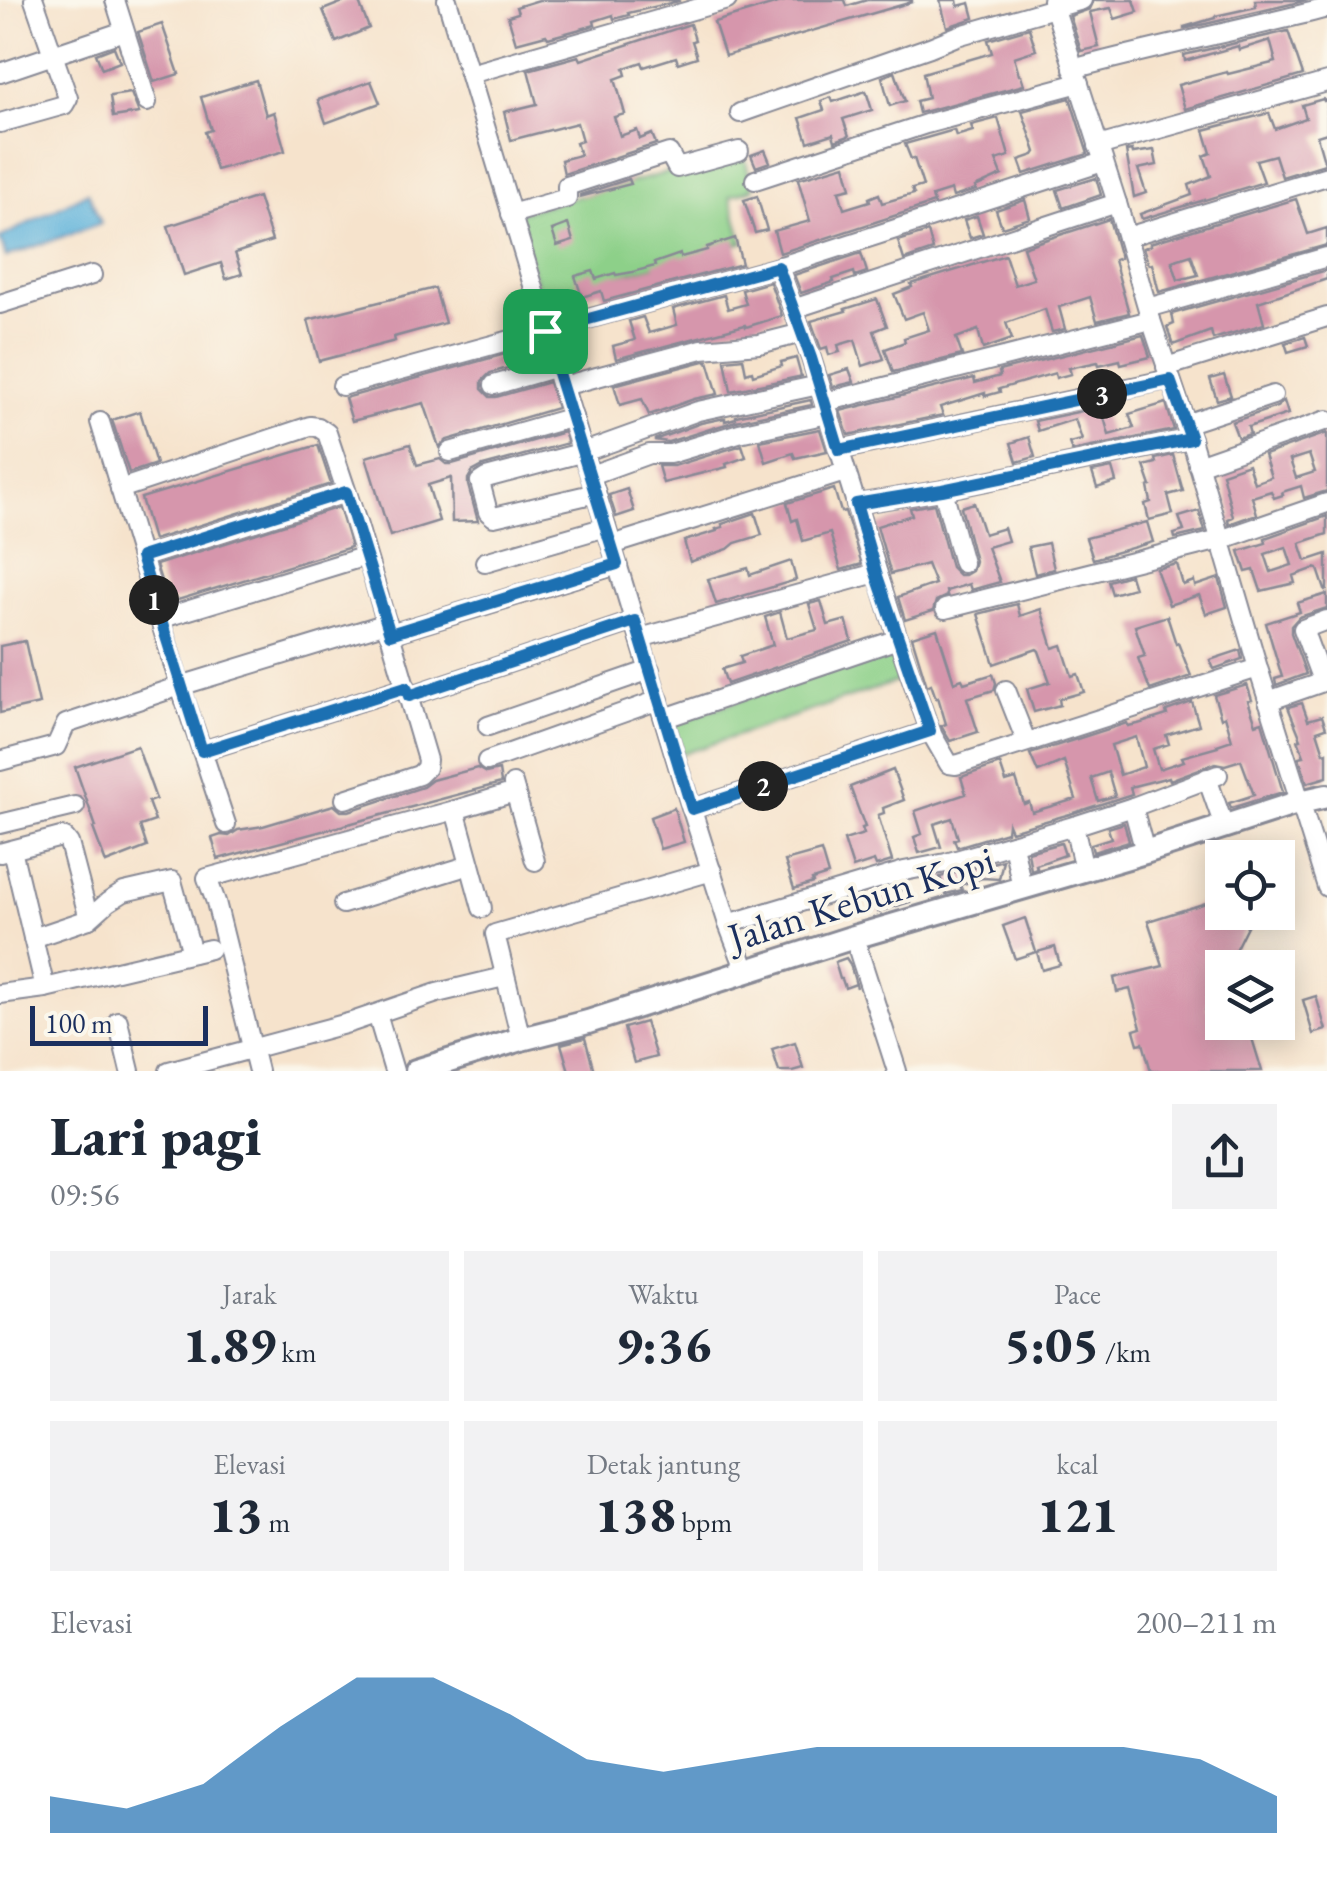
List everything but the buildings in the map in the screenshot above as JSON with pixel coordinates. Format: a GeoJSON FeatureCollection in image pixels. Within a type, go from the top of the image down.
{"type":"FeatureCollection","features":[{"type":"Feature","properties":{"kind":"main road","name":"Jalan Kebun Kopi"},"geometry":{"type":"LineString","coordinates":[[416,1071],[1327,796]]}},
{"type":"Feature","properties":{"kind":"street"},"geometry":{"type":"LineString","coordinates":[[0,124],[64,105],[66,101],[34,0]]}},
{"type":"Feature","properties":{"kind":"street"},"geometry":{"type":"LineString","coordinates":[[115,0],[147,102]]}},
{"type":"Feature","properties":{"kind":"street"},"geometry":{"type":"LineString","coordinates":[[447,0],[692,809],[746,971]]}},
{"type":"Feature","properties":{"kind":"street"},"geometry":{"type":"LineString","coordinates":[[470,74],[727,0]]}},
{"type":"Feature","properties":{"kind":"street"},"geometry":{"type":"LineString","coordinates":[[740,113],[1053,4],[1082,0]]}},
{"type":"Feature","properties":{"kind":"street"},"geometry":{"type":"LineString","coordinates":[[1053,4],[1327,887]]}},
{"type":"Feature","properties":{"kind":"street"},"geometry":{"type":"LineString","coordinates":[[755,180],[1166,44],[1327,8]]}},
{"type":"Feature","properties":{"kind":"street"},"geometry":{"type":"LineString","coordinates":[[0,73],[124,31]]}},
{"type":"Feature","properties":{"kind":"street"},"geometry":{"type":"LineString","coordinates":[[342,386],[778,267],[1101,154],[1327,82]]}},
{"type":"Feature","properties":{"kind":"street"},"geometry":{"type":"LineString","coordinates":[[510,214],[567,198],[566,186],[669,153],[677,168],[739,151]]}},
{"type":"Feature","properties":{"kind":"street"},"geometry":{"type":"LineString","coordinates":[[1127,237],[1327,176]]}},
{"type":"Feature","properties":{"kind":"street"},"geometry":{"type":"LineString","coordinates":[[793,308],[1117,203]]}},
{"type":"Feature","properties":{"kind":"street"},"geometry":{"type":"LineString","coordinates":[[824,400],[698,411],[584,452],[483,478],[480,482],[488,512],[498,518],[593,484],[636,457],[670,454],[739,433],[824,400],[1149,314],[1327,257]]}},
{"type":"Feature","properties":{"kind":"street"},"geometry":{"type":"LineString","coordinates":[[778,267],[930,731],[952,766],[1258,668]]}},
{"type":"Feature","properties":{"kind":"street"},"geometry":{"type":"LineString","coordinates":[[0,304],[92,276]]}},
{"type":"Feature","properties":{"kind":"street"},"geometry":{"type":"LineString","coordinates":[[839,450],[1168,373],[1327,317]]}},
{"type":"Feature","properties":{"kind":"street"},"geometry":{"type":"LineString","coordinates":[[563,386],[702,349],[759,344],[802,333]]}},
{"type":"Feature","properties":{"kind":"street"},"geometry":{"type":"LineString","coordinates":[[494,385],[557,366]]}},
{"type":"Feature","properties":{"kind":"street"},"geometry":{"type":"LineString","coordinates":[[856,504],[942,490],[1188,432],[1273,395]]}},
{"type":"Feature","properties":{"kind":"street"},"geometry":{"type":"LineString","coordinates":[[450,452],[572,417]]}},
{"type":"Feature","properties":{"kind":"street"},"geometry":{"type":"LineString","coordinates":[[1198,465],[1327,420]]}},
{"type":"Feature","properties":{"kind":"street"},"geometry":{"type":"LineString","coordinates":[[100,422],[226,824]]}},
{"type":"Feature","properties":{"kind":"street"},"geometry":{"type":"LineString","coordinates":[[120,489],[310,426],[327,433],[427,760],[419,775],[345,799]]}},
{"type":"Feature","properties":{"kind":"street"},"geometry":{"type":"LineString","coordinates":[[612,545],[846,472]]}},
{"type":"Feature","properties":{"kind":"street"},"geometry":{"type":"LineString","coordinates":[[942,490],[963,563]]}},
{"type":"Feature","properties":{"kind":"street"},"geometry":{"type":"LineString","coordinates":[[141,557],[346,492]]}},
{"type":"Feature","properties":{"kind":"street"},"geometry":{"type":"LineString","coordinates":[[945,610],[1220,540],[1327,503]]}},
{"type":"Feature","properties":{"kind":"street"},"geometry":{"type":"LineString","coordinates":[[485,562],[606,527]]}},
{"type":"Feature","properties":{"kind":"street"},"geometry":{"type":"LineString","coordinates":[[160,619],[366,556]]}},
{"type":"Feature","properties":{"kind":"street"},"geometry":{"type":"LineString","coordinates":[[0,760],[56,746],[66,724],[180,686],[617,564]]}},
{"type":"Feature","properties":{"kind":"street"},"geometry":{"type":"LineString","coordinates":[[202,751],[638,629],[876,573]]}},
{"type":"Feature","properties":{"kind":"street"},"geometry":{"type":"LineString","coordinates":[[1268,701],[1320,683],[1303,630],[1327,620]]}},
{"type":"Feature","properties":{"kind":"street"},"geometry":{"type":"LineString","coordinates":[[665,718],[898,639]]}},
{"type":"Feature","properties":{"kind":"street"},"geometry":{"type":"LineString","coordinates":[[488,726],[650,670]]}},
{"type":"Feature","properties":{"kind":"street"},"geometry":{"type":"LineString","coordinates":[[1006,690],[1026,741]]}},
{"type":"Feature","properties":{"kind":"street"},"geometry":{"type":"LineString","coordinates":[[486,761],[659,700]]}},
{"type":"Feature","properties":{"kind":"street"},"geometry":{"type":"LineString","coordinates":[[692,809],[930,731]]}},
{"type":"Feature","properties":{"kind":"street"},"geometry":{"type":"LineString","coordinates":[[728,924],[1074,826],[1212,777],[1224,826]]}},
{"type":"Feature","properties":{"kind":"street"},"geometry":{"type":"LineString","coordinates":[[258,1071],[208,878],[454,810],[514,788],[535,861]]}},
{"type":"Feature","properties":{"kind":"street"},"geometry":{"type":"LineString","coordinates":[[0,824],[74,806]]}},
{"type":"Feature","properties":{"kind":"street"},"geometry":{"type":"LineString","coordinates":[[1133,808],[1145,852]]}},
{"type":"Feature","properties":{"kind":"street"},"geometry":{"type":"LineString","coordinates":[[454,810],[482,908]]}},
{"type":"Feature","properties":{"kind":"street"},"geometry":{"type":"LineString","coordinates":[[1074,826],[1084,870]]}},
{"type":"Feature","properties":{"kind":"street"},"geometry":{"type":"LineString","coordinates":[[44,988],[6,852],[65,838],[89,918]]}},
{"type":"Feature","properties":{"kind":"street"},"geometry":{"type":"LineString","coordinates":[[1013,844],[1022,888]]}},
{"type":"Feature","properties":{"kind":"street"},"geometry":{"type":"LineString","coordinates":[[343,904],[470,865]]}},
{"type":"Feature","properties":{"kind":"street"},"geometry":{"type":"LineString","coordinates":[[521,1039],[497,933],[712,871]]}},
{"type":"Feature","properties":{"kind":"street"},"geometry":{"type":"LineString","coordinates":[[0,994],[44,988],[201,951],[172,881],[124,892],[89,918],[33,938]]}},
{"type":"Feature","properties":{"kind":"street"},"geometry":{"type":"LineString","coordinates":[[854,938],[897,1071]]}},
{"type":"Feature","properties":{"kind":"street"},"geometry":{"type":"LineString","coordinates":[[168,1071],[504,977]]}},
{"type":"Feature","properties":{"kind":"street"},"geometry":{"type":"LineString","coordinates":[[377,1014],[394,1071]]}},
{"type":"Feature","properties":{"kind":"street"},"geometry":{"type":"LineString","coordinates":[[118,1021],[130,1071]]}},
{"type":"Feature","properties":{"kind":"green space"},"geometry":{"type":"Polygon","coordinates":[[[744,155],[753,189],[730,196],[743,242],[540,297],[517,213],[744,155]]]}},
{"type":"Feature","properties":{"kind":"green space"},"geometry":{"type":"Polygon","coordinates":[[[895,648],[905,679],[682,754],[671,723],[895,648]]]}},
{"type":"Feature","properties":{"kind":"water"},"geometry":{"type":"Polygon","coordinates":[[[88,192],[101,223],[6,257],[0,238],[88,192]]]}},
{"type":"Feature","properties":{"kind":"route"},"geometry":{"type":"LineString","coordinates":[[778,267],[839,450],[1170,380],[1191,439],[856,504],[930,731],[692,809],[635,621],[409,696],[406,687],[202,751],[141,557],[346,492],[390,634],[617,564],[545,331],[778,267]]}}]}
